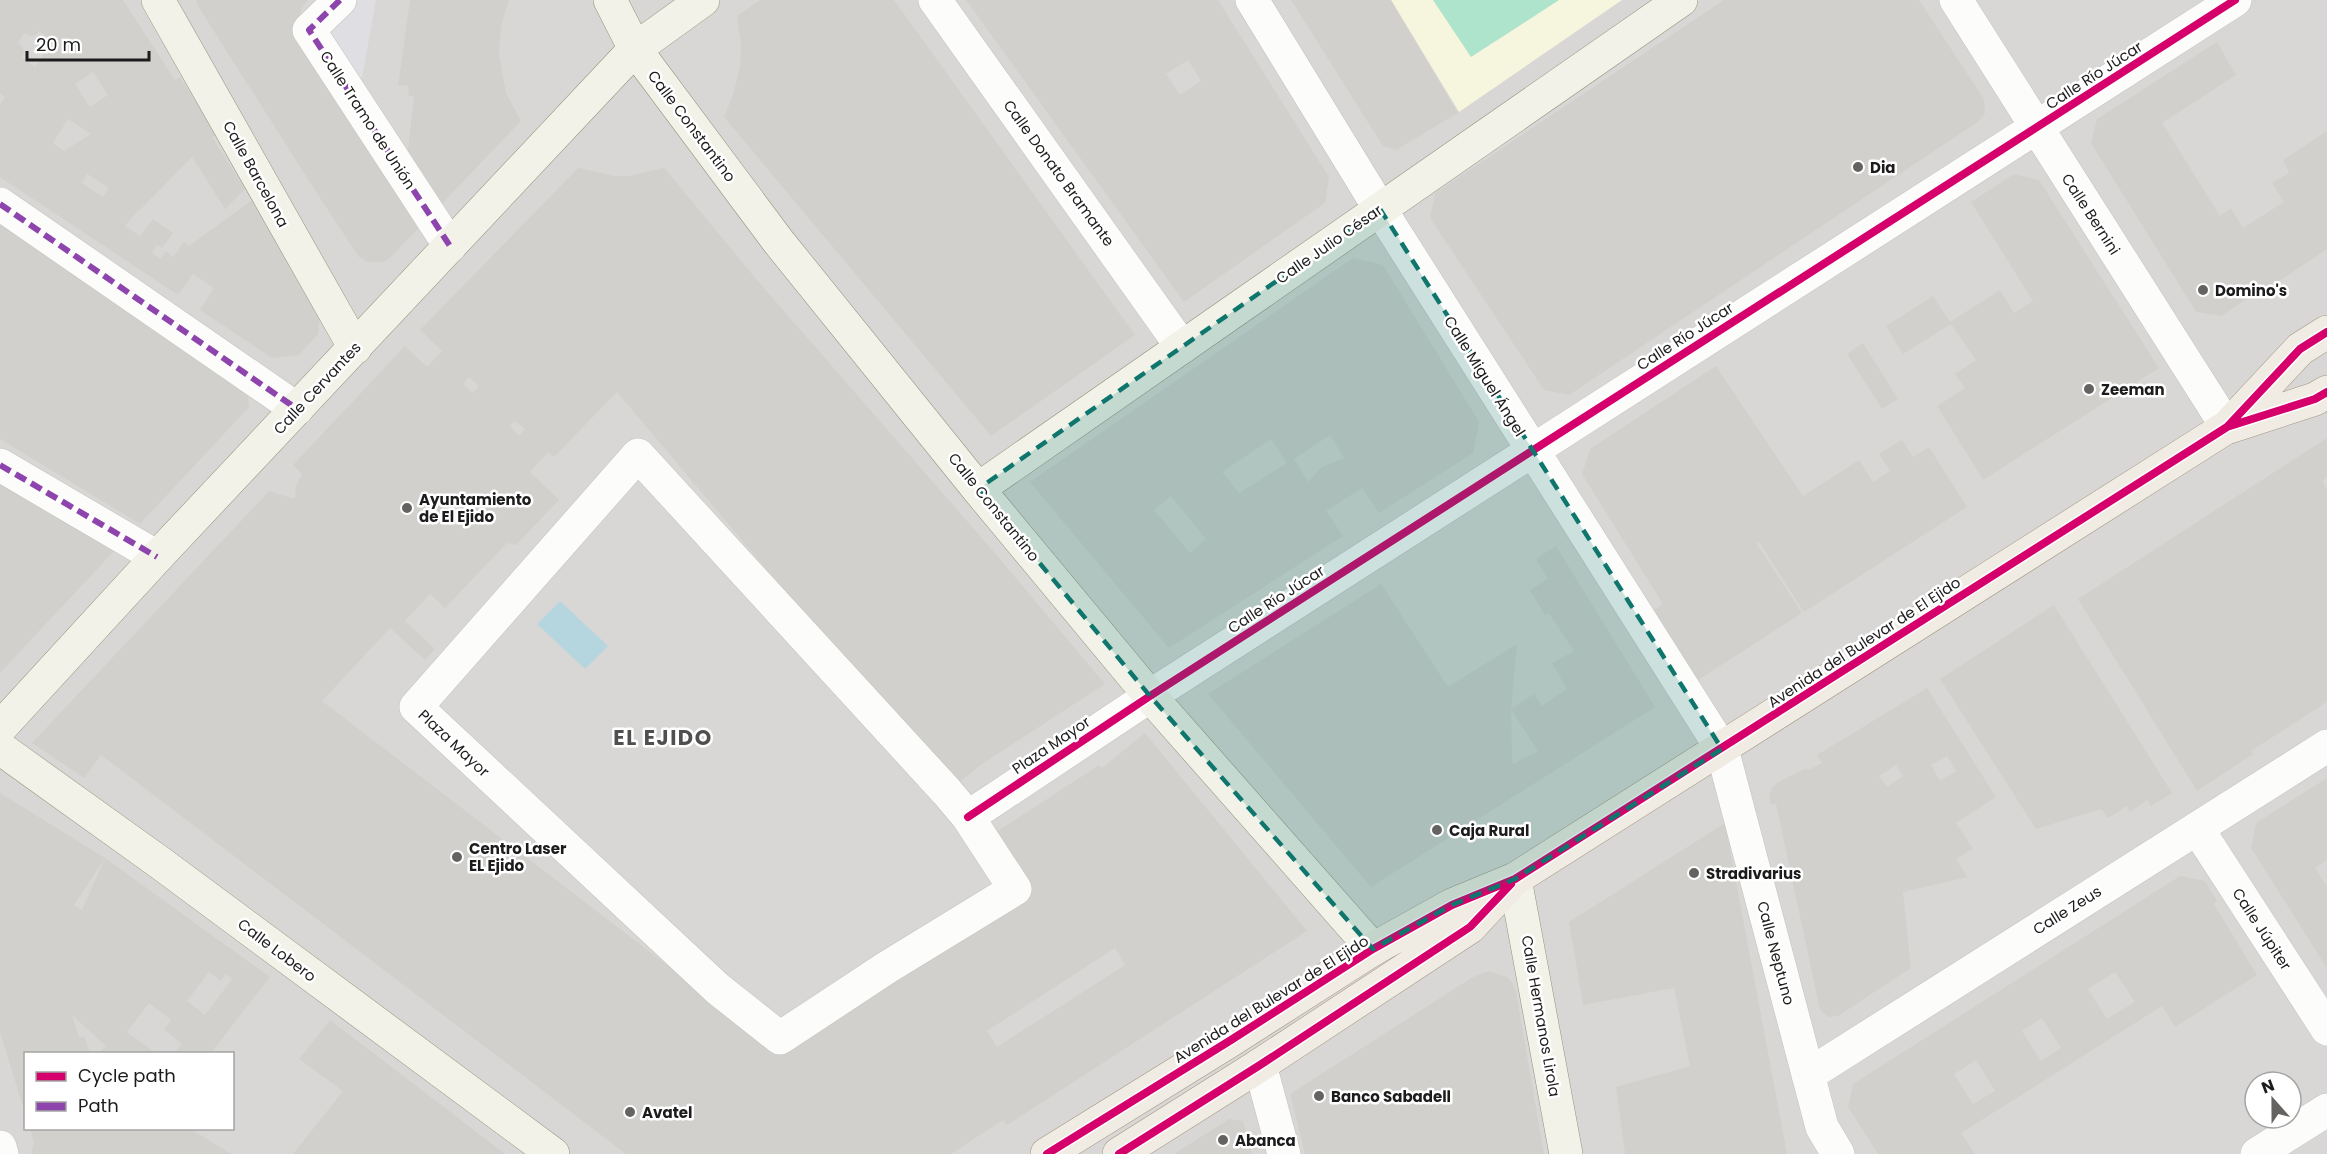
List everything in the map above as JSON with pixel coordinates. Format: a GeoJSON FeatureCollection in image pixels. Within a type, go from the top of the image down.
{"type":"FeatureCollection","features":[{"type":"Feature","properties":{"kind":"main road","name":"Avenida del Bulevar de El Ejido"},"geometry":{"type":"LineString","coordinates":[[1047,1154],[1231,1041],[1373,949],[1452,905],[1515,879],[2227,427],[2300,350],[2327,332]]}},
{"type":"Feature","properties":{"kind":"main road","name":"Avenida del Bulevar de El Ejido"},"geometry":{"type":"LineString","coordinates":[[2227,427],[2315,399],[2327,392]]}},
{"type":"Feature","properties":{"kind":"main road","name":"Avenida del Bulevar de El Ejido"},"geometry":{"type":"LineString","coordinates":[[1119,1154],[1260,1065],[1470,927],[1515,879]]}},
{"type":"Feature","properties":{"kind":"main road","name":"Avenida del Bulevar de El Ejido"},"geometry":{"type":"LineString","coordinates":[[1297,1040],[1373,949]]}},
{"type":"Feature","properties":{"kind":"street","name":"Calle Barcelona"},"geometry":{"type":"LineString","coordinates":[[158,0],[354,348]]}},
{"type":"Feature","properties":{"kind":"street","name":"Calle Tramo de Unión"},"geometry":{"type":"LineString","coordinates":[[339,0],[309,30],[450,246]]}},
{"type":"Feature","properties":{"kind":"street","name":"Calle Constantino"},"geometry":{"type":"LineString","coordinates":[[610,0],[635,49],[778,240],[978,489],[1150,696],[1373,949]]}},
{"type":"Feature","properties":{"kind":"street","name":"Calle Cervantes"},"geometry":{"type":"LineString","coordinates":[[0,728],[157,557],[635,49],[703,0]]}},
{"type":"Feature","properties":{"kind":"street","name":"Calle Donato Bramante"},"geometry":{"type":"LineString","coordinates":[[935,0],[1182,347]]}},
{"type":"Feature","properties":{"kind":"street","name":"Calle Miguel Ángel"},"geometry":{"type":"LineString","coordinates":[[1252,0],[1380,209],[1722,749]]}},
{"type":"Feature","properties":{"kind":"street","name":"Calle Julio César"},"geometry":{"type":"LineString","coordinates":[[978,489],[1681,0]]}},
{"type":"Feature","properties":{"kind":"street","name":"Calle Bernini"},"geometry":{"type":"LineString","coordinates":[[1956,0],[2227,427]]}},
{"type":"Feature","properties":{"kind":"street","name":"Calle Río Júcar"},"geometry":{"type":"LineString","coordinates":[[1150,696],[2235,0]]}},
{"type":"Feature","properties":{"kind":"street"},"geometry":{"type":"LineString","coordinates":[[0,204],[297,409]]}},
{"type":"Feature","properties":{"kind":"street","name":"Plaza Mayor"},"geometry":{"type":"LineString","coordinates":[[638,455],[968,817],[1015,889],[780,1038],[718,989],[416,707],[638,455]]}},
{"type":"Feature","properties":{"kind":"street"},"geometry":{"type":"LineString","coordinates":[[0,465],[157,557]]}},
{"type":"Feature","properties":{"kind":"street","name":"Plaza Mayor"},"geometry":{"type":"LineString","coordinates":[[968,817],[1150,696]]}},
{"type":"Feature","properties":{"kind":"street","name":"Calle Zeus"},"geometry":{"type":"LineString","coordinates":[[1808,1075],[2327,746]]}},
{"type":"Feature","properties":{"kind":"street","name":"Calle Lobero"},"geometry":{"type":"LineString","coordinates":[[0,748],[159,862],[553,1154]]}},
{"type":"Feature","properties":{"kind":"street","name":"Calle Neptuno"},"geometry":{"type":"LineString","coordinates":[[1722,749],[1822,1127],[1838,1154]]}},
{"type":"Feature","properties":{"kind":"street","name":"Calle Júpiter"},"geometry":{"type":"LineString","coordinates":[[2197,828],[2327,1029]]}},
{"type":"Feature","properties":{"kind":"street","name":"Calle Hermanos Lirola"},"geometry":{"type":"LineString","coordinates":[[1515,879],[1566,1154]]}},
{"type":"Feature","properties":{"kind":"street"},"geometry":{"type":"LineString","coordinates":[[1260,1065],[1284,1154]]}},
{"type":"Feature","properties":{"kind":"street"},"geometry":{"type":"LineString","coordinates":[[2258,1154],[2327,1110]]}},
{"type":"Feature","properties":{"kind":"street"},"geometry":{"type":"LineString","coordinates":[[0,1148],[2,1154]]}},
{"type":"Feature","properties":{"kind":"highlighted area"},"geometry":{"type":"Polygon","coordinates":[[[1380,209],[1722,749],[1515,879],[1452,905],[1373,949],[1150,696],[978,489],[1380,209]]]}},
{"type":"Feature","properties":{"kind":"shaded area"},"geometry":{"type":"Polygon","coordinates":[[[0,0],[2327,0],[2327,1154],[0,1154],[0,0]]]}},
{"type":"Feature","properties":{"kind":"shaded area"},"geometry":{"type":"Polygon","coordinates":[[[340,0],[376,0],[361,83],[309,30],[340,0]]]}},
{"type":"Feature","properties":{"kind":"shaded area"},"geometry":{"type":"Polygon","coordinates":[[[1391,0],[1622,0],[1459,112],[1391,0]]]}},
{"type":"Feature","properties":{"kind":"green space"},"geometry":{"type":"Polygon","coordinates":[[[1433,0],[1559,0],[1471,57],[1433,0]]]}},
{"type":"Feature","properties":{"kind":"water"},"geometry":{"type":"Polygon","coordinates":[[[560,601],[608,646],[585,669],[537,624],[560,601]]]}},
{"type":"Feature","properties":{"kind":"building"},"geometry":{"type":"Polygon","coordinates":[[[0,0],[123,0],[175,80],[180,77],[217,134],[212,137],[245,189],[225,209],[192,157],[125,226],[140,236],[153,219],[173,233],[162,248],[157,245],[152,253],[160,259],[166,251],[173,257],[184,242],[189,246],[252,200],[321,306],[318,334],[299,355],[272,358],[200,310],[214,288],[193,274],[178,295],[0,177],[0,104],[5,97],[0,93],[0,0]],[[39,31],[36,35],[30,36],[24,33],[18,43],[22,46],[24,53],[22,57],[35,67],[52,40],[39,31]],[[93,72],[75,84],[90,107],[108,95],[93,72]],[[68,119],[53,143],[64,151],[91,134],[68,119]],[[87,174],[82,183],[103,197],[109,188],[87,174]]]}},
{"type":"Feature","properties":{"kind":"building"},"geometry":{"type":"Polygon","coordinates":[[[196,0],[308,0],[302,8],[299,20],[407,159],[414,96],[409,96],[408,85],[398,86],[410,0],[509,0],[501,26],[499,55],[506,93],[521,121],[392,256],[384,262],[368,262],[359,257],[318,195],[196,0]]]}},
{"type":"Feature","properties":{"kind":"building"},"geometry":{"type":"Polygon","coordinates":[[[760,0],[894,0],[1135,335],[991,436],[724,117],[733,95],[740,67],[741,44],[737,16],[760,0]]]}},
{"type":"Feature","properties":{"kind":"building"},"geometry":{"type":"Polygon","coordinates":[[[966,0],[1218,0],[1329,177],[1325,203],[1184,302],[966,0]],[[1188,60],[1166,74],[1180,95],[1201,81],[1188,60]]]}},
{"type":"Feature","properties":{"kind":"building"},"geometry":{"type":"Polygon","coordinates":[[[1291,0],[1391,0],[1458,113],[1396,150],[1383,146],[1291,0]]]}},
{"type":"Feature","properties":{"kind":"building"},"geometry":{"type":"Polygon","coordinates":[[[1724,0],[1919,0],[1984,99],[1985,113],[1979,121],[1569,395],[1544,390],[1430,218],[1435,193],[1724,0]]]}},
{"type":"Feature","properties":{"kind":"building"},"geometry":{"type":"Polygon","coordinates":[[[2217,42],[2236,75],[2162,123],[2220,216],[2231,208],[2243,228],[2284,202],[2272,183],[2289,173],[2283,160],[2327,131],[2327,249],[2266,290],[2265,287],[2221,316],[2196,312],[2091,143],[2097,119],[2217,42]]]}},
{"type":"Feature","properties":{"kind":"building"},"geometry":{"type":"Polygon","coordinates":[[[578,168],[615,176],[630,176],[664,168],[757,280],[994,552],[1105,684],[982,764],[958,783],[998,831],[1099,765],[1102,768],[1145,733],[1307,931],[1007,1125],[1003,1120],[951,1154],[626,1154],[101,755],[84,778],[32,743],[269,491],[295,499],[296,486],[302,474],[293,465],[405,346],[427,367],[442,351],[420,330],[578,168]],[[469,377],[463,384],[473,393],[479,386],[469,377]],[[617,392],[554,457],[548,452],[530,472],[559,500],[516,545],[507,543],[445,608],[430,594],[405,621],[435,649],[425,660],[390,628],[322,701],[778,1050],[1028,888],[951,788],[617,392]],[[515,421],[510,426],[519,436],[525,429],[515,421]],[[1115,948],[987,1031],[997,1047],[1125,965],[1115,948]]]}},
{"type":"Feature","properties":{"kind":"building"},"geometry":{"type":"Polygon","coordinates":[[[2014,174],[2039,180],[2159,368],[1983,480],[1937,406],[1965,388],[1955,374],[1976,360],[1951,324],[1903,354],[1886,326],[1933,296],[1950,322],[2000,290],[2014,313],[2033,301],[1971,202],[2014,174]]]}},
{"type":"Feature","properties":{"kind":"building"},"geometry":{"type":"Polygon","coordinates":[[[0,220],[247,383],[249,407],[140,524],[0,439],[0,220]]]}},
{"type":"Feature","properties":{"kind":"building"},"geometry":{"type":"Polygon","coordinates":[[[1353,258],[1383,265],[1479,422],[1473,453],[1379,513],[1362,488],[1326,511],[1343,536],[1169,648],[1030,482],[1353,258]],[[1330,435],[1294,459],[1308,482],[1322,467],[1344,458],[1330,435]],[[1271,439],[1222,472],[1239,493],[1287,463],[1271,439]],[[1171,496],[1154,510],[1190,553],[1206,539],[1171,496]]]}},
{"type":"Feature","properties":{"kind":"building"},"geometry":{"type":"Polygon","coordinates":[[[1863,343],[1898,399],[1882,409],[1847,354],[1863,343]]]}},
{"type":"Feature","properties":{"kind":"building"},"geometry":{"type":"Polygon","coordinates":[[[1716,366],[1803,496],[1859,460],[1873,482],[1890,471],[1879,454],[1902,440],[1913,457],[1929,447],[1967,507],[1804,612],[1759,542],[1757,544],[1802,613],[1698,680],[1654,610],[1663,604],[1582,474],[1590,449],[1716,366]]]}},
{"type":"Feature","properties":{"kind":"building"},"geometry":{"type":"Polygon","coordinates":[[[2327,438],[2327,477],[2322,481],[2327,489],[2327,702],[2251,751],[2253,754],[2197,791],[2078,599],[2327,438]]]}},
{"type":"Feature","properties":{"kind":"building"},"geometry":{"type":"Polygon","coordinates":[[[0,482],[115,550],[0,673],[0,482]]]}},
{"type":"Feature","properties":{"kind":"building"},"geometry":{"type":"Polygon","coordinates":[[[1556,546],[1655,707],[1371,887],[1208,694],[1381,584],[1448,687],[1517,644],[1511,709],[1534,694],[1542,706],[1567,689],[1552,663],[1574,651],[1549,613],[1545,615],[1530,590],[1548,579],[1536,559],[1556,546]],[[1511,709],[1513,764],[1538,751],[1511,709]]]}},
{"type":"Feature","properties":{"kind":"building"},"geometry":{"type":"Polygon","coordinates":[[[2054,605],[2172,793],[2151,806],[2147,800],[2130,812],[2127,806],[2108,818],[2101,809],[2036,829],[1940,679],[2054,605]]]}},
{"type":"Feature","properties":{"kind":"building"},"geometry":{"type":"Polygon","coordinates":[[[1927,688],[1996,797],[1956,823],[1973,849],[1956,859],[1967,877],[1903,892],[1911,968],[1838,1016],[1828,1017],[1820,1010],[1776,804],[1771,805],[1769,795],[1772,787],[1777,783],[1804,769],[1809,770],[1822,763],[1817,755],[1927,688]],[[1947,756],[1931,765],[1940,781],[1956,771],[1947,756]],[[1896,765],[1879,776],[1887,787],[1903,776],[1896,765]]]}},
{"type":"Feature","properties":{"kind":"building"},"geometry":{"type":"Polygon","coordinates":[[[2327,778],[2327,860],[2315,868],[2327,887],[2327,968],[2251,848],[2256,823],[2327,778]]]}},
{"type":"Feature","properties":{"kind":"building"},"geometry":{"type":"Polygon","coordinates":[[[0,793],[105,858],[270,977],[212,1052],[176,1052],[182,1044],[164,1029],[171,1020],[149,1003],[127,1032],[155,1052],[100,1052],[106,1046],[72,1015],[79,1038],[84,1036],[90,1052],[24,1052],[24,1110],[0,1032],[0,793]],[[105,858],[74,905],[82,910],[105,858]],[[209,972],[187,1001],[205,1015],[232,979],[226,974],[221,981],[209,972]]]}},
{"type":"Feature","properties":{"kind":"building"},"geometry":{"type":"Polygon","coordinates":[[[1725,823],[1787,1154],[1625,1154],[1616,1087],[1690,1066],[1674,988],[1583,1005],[1569,922],[1725,823]]]}},
{"type":"Feature","properties":{"kind":"building"},"geometry":{"type":"Polygon","coordinates":[[[2180,876],[2205,881],[2217,901],[2214,904],[2257,975],[2175,1027],[2162,1006],[1961,1133],[1975,1154],[1878,1154],[1848,1107],[1853,1084],[2180,876]],[[2115,972],[2088,989],[2107,1019],[2135,1002],[2115,972]],[[2042,1018],[2022,1031],[2041,1061],[2061,1048],[2042,1018]],[[1976,1060],[1954,1074],[1973,1104],[1995,1091],[1976,1060]]]}},
{"type":"Feature","properties":{"kind":"building"},"geometry":{"type":"Polygon","coordinates":[[[1486,972],[1507,977],[1516,992],[1544,1154],[1305,1154],[1290,1094],[1473,977],[1486,972]]]}},
{"type":"Feature","properties":{"kind":"building"},"geometry":{"type":"Polygon","coordinates":[[[330,1020],[505,1154],[293,1154],[343,1091],[299,1059],[330,1020]]]}},
{"type":"Feature","properties":{"kind":"building"},"geometry":{"type":"Polygon","coordinates":[[[1229,1119],[1243,1121],[1252,1154],[1174,1154],[1229,1119]]]}},
{"type":"Feature","properties":{"kind":"building"},"geometry":{"type":"Polygon","coordinates":[[[31,1130],[192,1130],[231,1154],[31,1154],[34,1143],[31,1130]]]}},
{"type":"Feature","properties":{"kind":"marked path"},"geometry":{"type":"LineString","coordinates":[[340,0],[309,30],[450,246]]}},
{"type":"Feature","properties":{"kind":"marked path"},"geometry":{"type":"LineString","coordinates":[[0,204],[297,409]]}},
{"type":"Feature","properties":{"kind":"marked path"},"geometry":{"type":"LineString","coordinates":[[0,465],[157,557]]}},
{"type":"Feature","properties":{"kind":"cycle path"},"geometry":{"type":"LineString","coordinates":[[968,817],[1150,696],[2235,0]]}},
{"type":"Feature","properties":{"kind":"cycle path"},"geometry":{"type":"LineString","coordinates":[[1047,1154],[1373,949],[1452,905],[1515,879],[2227,427],[2300,349],[2327,332]]}},
{"type":"Feature","properties":{"kind":"cycle path"},"geometry":{"type":"LineString","coordinates":[[2230,426],[2315,399],[2327,392]]}},
{"type":"Feature","properties":{"kind":"cycle path"},"geometry":{"type":"LineString","coordinates":[[1119,1154],[1260,1065],[1470,927],[1511,884]]}},
{"type":"Feature","properties":{"kind":"place","name":"Dia"},"geometry":{"type":"Point","coordinates":[1858,167]}},
{"type":"Feature","properties":{"kind":"place","name":"Domino's"},"geometry":{"type":"Point","coordinates":[2203,290]}},
{"type":"Feature","properties":{"kind":"place","name":"Zeeman"},"geometry":{"type":"Point","coordinates":[2089,389]}},
{"type":"Feature","properties":{"kind":"place","name":"Ayuntamiento de El Ejido"},"geometry":{"type":"Point","coordinates":[407,508]}},
{"type":"Feature","properties":{"kind":"place","name":"Caja Rural"},"geometry":{"type":"Point","coordinates":[1437,830]}},
{"type":"Feature","properties":{"kind":"place","name":"Centro Laser EL Ejido"},"geometry":{"type":"Point","coordinates":[457,857]}},
{"type":"Feature","properties":{"kind":"place","name":"Stradivarius"},"geometry":{"type":"Point","coordinates":[1694,873]}},
{"type":"Feature","properties":{"kind":"place","name":"Banco Sabadell"},"geometry":{"type":"Point","coordinates":[1319,1096]}},
{"type":"Feature","properties":{"kind":"place","name":"Avatel"},"geometry":{"type":"Point","coordinates":[630,1112]}},
{"type":"Feature","properties":{"kind":"place","name":"Abanca"},"geometry":{"type":"Point","coordinates":[1223,1140]}},
{"type":"Feature","properties":{"kind":"district","name":"EL EJIDO"},"geometry":{"type":"Point","coordinates":[663,737]}}]}
